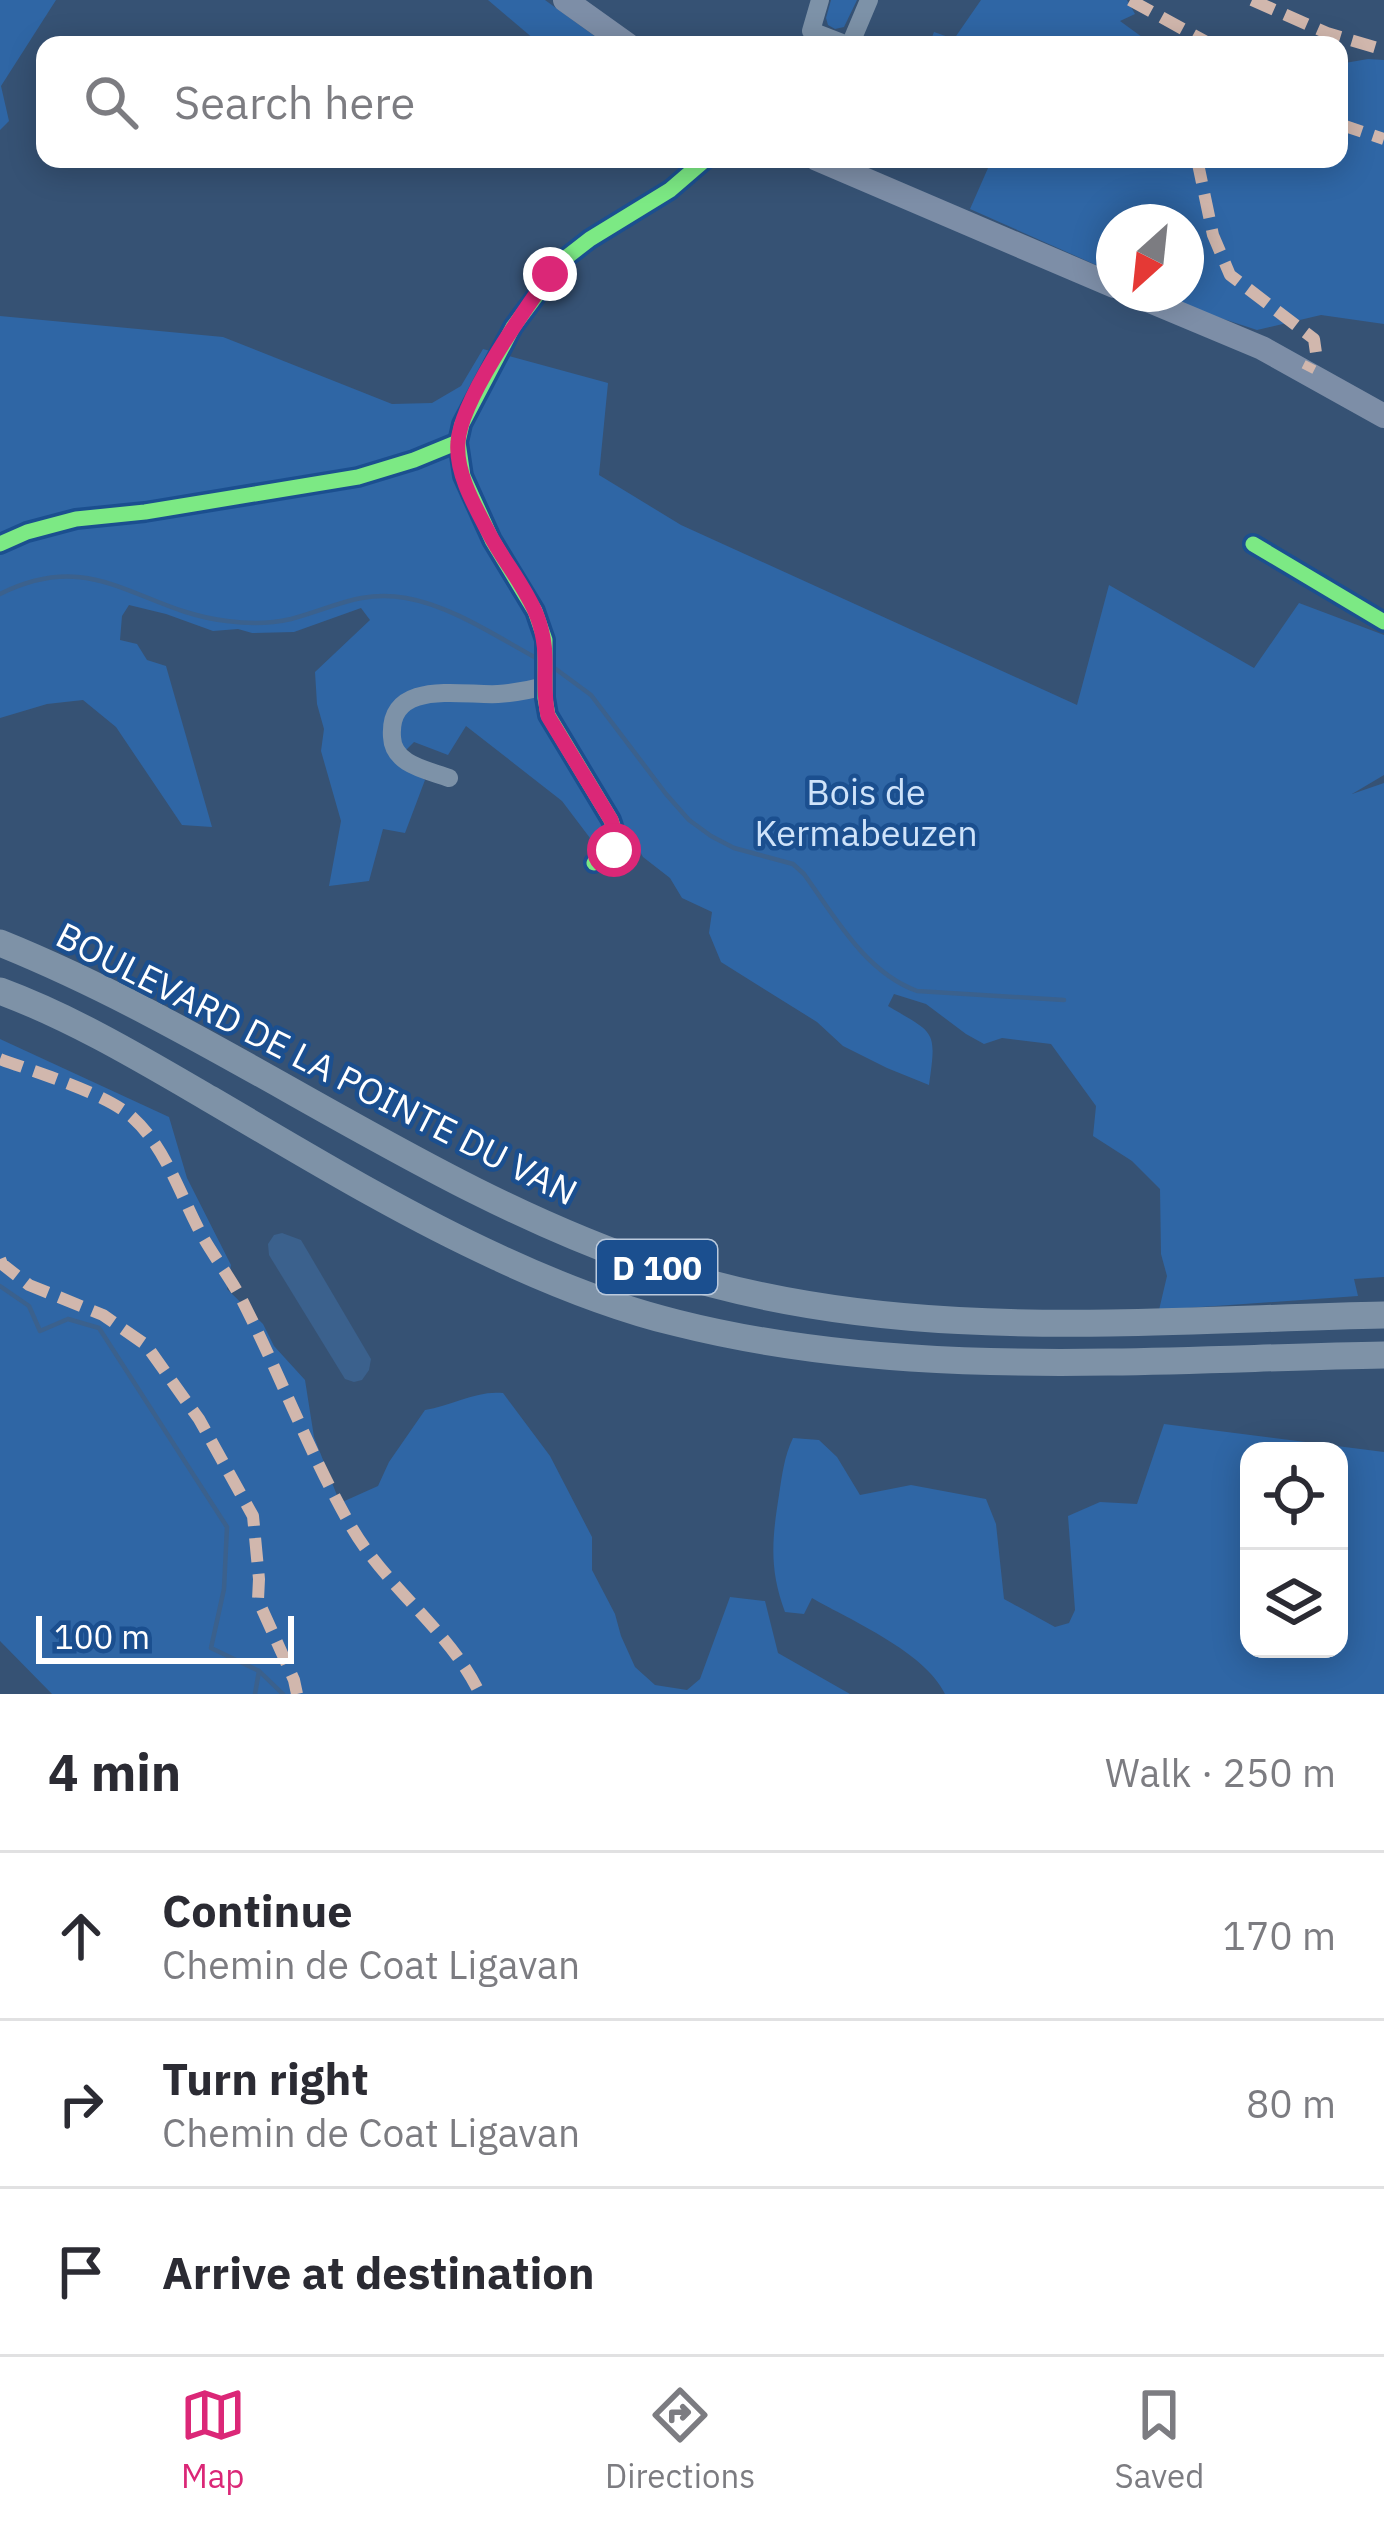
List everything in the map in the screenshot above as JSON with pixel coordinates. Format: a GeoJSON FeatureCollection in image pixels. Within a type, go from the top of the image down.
{"type":"FeatureCollection","features":[{"type":"Feature","properties":{"kind":"highway","name":"BOULEVARD DE LA POINTE DU VAN"},"geometry":{"type":"LineString","coordinates":[[0,944],[106,992],[510,1206],[619,1253],[731,1289],[907,1319],[986,1323],[1101,1325],[1384,1315]]}},
{"type":"Feature","properties":{"kind":"highway","name":"D 100"},"geometry":{"type":"LineString","coordinates":[[0,991],[145,1061],[495,1256],[605,1301],[675,1323],[833,1352],[918,1359],[1029,1362],[1384,1355]]}},
{"type":"Feature","properties":{"kind":"main road"},"geometry":{"type":"LineString","coordinates":[[565,0],[615,36]]}},
{"type":"Feature","properties":{"kind":"main road"},"geometry":{"type":"LineString","coordinates":[[838,168],[1096,278]]}},
{"type":"Feature","properties":{"kind":"main road"},"geometry":{"type":"LineString","coordinates":[[1176,312],[1262,348],[1384,416]]}},
{"type":"Feature","properties":{"kind":"street"},"geometry":{"type":"LineString","coordinates":[[820,0],[811,31],[825,36]]}},
{"type":"Feature","properties":{"kind":"street"},"geometry":{"type":"LineString","coordinates":[[853,36],[869,0]]}},
{"type":"Feature","properties":{"kind":"street"},"geometry":{"type":"LineString","coordinates":[[594,863],[614,850],[617,839],[611,820],[553,726],[546,706],[545,640],[535,610],[492,540],[459,460],[458,442],[491,364],[550,274],[578,247],[670,190],[696,168]]}},
{"type":"Feature","properties":{"kind":"street"},"geometry":{"type":"LineString","coordinates":[[0,544],[76,519],[358,477],[458,442]]}},
{"type":"Feature","properties":{"kind":"street"},"geometry":{"type":"LineString","coordinates":[[1253,544],[1384,622]]}},
{"type":"Feature","properties":{"kind":"street"},"geometry":{"type":"LineString","coordinates":[[449,778],[407,762],[396,752],[392,732],[397,712],[417,695],[496,694],[546,671]]}},
{"type":"Feature","properties":{"kind":"green space"},"geometry":{"type":"Polygon","coordinates":[[[0,0],[56,0],[1,86],[9,121],[0,130],[0,0]]]}},
{"type":"Feature","properties":{"kind":"green space"},"geometry":{"type":"Polygon","coordinates":[[[488,0],[545,0],[595,36],[530,36],[488,0]]]}},
{"type":"Feature","properties":{"kind":"green space"},"geometry":{"type":"Polygon","coordinates":[[[831,0],[857,0],[844,27],[828,25],[831,0]]]}},
{"type":"Feature","properties":{"kind":"green space"},"geometry":{"type":"Polygon","coordinates":[[[981,0],[1127,0],[1135,14],[1120,21],[1141,36],[956,36],[981,0]]]}},
{"type":"Feature","properties":{"kind":"green space"},"geometry":{"type":"Polygon","coordinates":[[[1384,60],[1384,324],[1321,315],[1257,330],[1202,312],[1204,204],[1096,204],[1096,265],[970,209],[988,168],[1348,168],[1348,62],[1384,60]]]}},
{"type":"Feature","properties":{"kind":"green space","name":"Bois de Kermabeuzen"},"geometry":{"type":"Polygon","coordinates":[[[0,316],[223,337],[392,404],[432,403],[461,386],[483,349],[608,383],[599,475],[681,525],[1077,705],[1109,585],[1254,668],[1299,603],[1384,635],[1384,775],[1352,794],[1384,783],[1384,1277],[1354,1279],[1358,1296],[1159,1310],[1167,1276],[1161,1254],[1160,1189],[1132,1161],[1093,1136],[1096,1106],[1051,1044],[1002,1038],[984,1044],[926,1004],[894,994],[888,1006],[929,1035],[933,1053],[929,1085],[843,1046],[817,1022],[721,962],[709,933],[712,912],[682,898],[670,878],[643,857],[627,828],[593,842],[562,801],[466,726],[448,755],[414,742],[397,759],[425,780],[405,833],[383,829],[369,881],[329,886],[341,821],[321,751],[324,729],[315,672],[370,620],[361,608],[294,632],[252,633],[213,631],[129,605],[122,616],[120,640],[137,644],[147,660],[166,666],[212,827],[182,825],[116,727],[83,700],[47,704],[0,718],[0,316]]]}},
{"type":"Feature","properties":{"kind":"green space"},"geometry":{"type":"Polygon","coordinates":[[[0,1039],[169,1117],[187,1178],[231,1265],[227,1289],[263,1324],[274,1346],[305,1380],[314,1437],[340,1503],[378,1486],[425,1410],[503,1393],[550,1456],[592,1537],[592,1570],[635,1667],[655,1685],[687,1690],[700,1679],[730,1597],[765,1601],[778,1653],[850,1694],[52,1694],[0,1641],[0,1039]]]}},
{"type":"Feature","properties":{"kind":"green space"},"geometry":{"type":"Polygon","coordinates":[[[1164,1424],[1305,1442],[1240,1442],[1240,1658],[1348,1658],[1348,1447],[1384,1452],[1384,1694],[945,1694],[905,1651],[812,1598],[804,1614],[785,1612],[776,1582],[775,1526],[793,1438],[819,1440],[837,1457],[860,1495],[911,1485],[986,1499],[996,1524],[1004,1599],[1055,1627],[1069,1623],[1075,1610],[1068,1516],[1100,1502],[1137,1504],[1164,1424]]]}},
{"type":"Feature","properties":{"kind":"shaded area"},"geometry":{"type":"Polygon","coordinates":[[[282,1233],[301,1240],[371,1359],[362,1380],[345,1379],[269,1255],[268,1244],[282,1233]]]}},
{"type":"Feature","properties":{"kind":"waterway"},"geometry":{"type":"LineString","coordinates":[[0,594],[34,581],[91,579],[196,615],[251,623],[291,619],[360,598],[390,596],[457,615],[538,659]]}},
{"type":"Feature","properties":{"kind":"waterway"},"geometry":{"type":"LineString","coordinates":[[553,667],[591,695],[689,820],[734,848],[793,864],[853,942],[898,982],[917,991],[1064,1000]]}},
{"type":"Feature","properties":{"kind":"waterway"},"geometry":{"type":"LineString","coordinates":[[0,1286],[29,1306],[40,1331],[68,1319],[99,1328],[227,1527],[224,1589],[211,1648],[259,1671],[283,1694]]}},
{"type":"Feature","properties":{"kind":"waterway"},"geometry":{"type":"LineString","coordinates":[[255,1694],[259,1671]]}},
{"type":"Feature","properties":{"kind":"marked path"},"geometry":{"type":"LineString","coordinates":[[1130,0],[1196,36]]}},
{"type":"Feature","properties":{"kind":"marked path"},"geometry":{"type":"LineString","coordinates":[[1252,0],[1337,36]]}},
{"type":"Feature","properties":{"kind":"marked path"},"geometry":{"type":"LineString","coordinates":[[1348,39],[1384,50]]}},
{"type":"Feature","properties":{"kind":"marked path"},"geometry":{"type":"LineString","coordinates":[[1348,127],[1384,139]]}},
{"type":"Feature","properties":{"kind":"marked path"},"geometry":{"type":"LineString","coordinates":[[1199,168],[1213,235],[1230,275],[1314,339],[1316,353],[1307,371]]}},
{"type":"Feature","properties":{"kind":"marked path"},"geometry":{"type":"LineString","coordinates":[[0,1059],[107,1100],[133,1118],[154,1142],[245,1306],[352,1528],[452,1650],[480,1694]]}},
{"type":"Feature","properties":{"kind":"marked path"},"geometry":{"type":"LineString","coordinates":[[0,1259],[29,1285],[103,1315],[146,1345],[199,1419],[253,1516],[258,1600],[297,1694]]}},
{"type":"Feature","properties":{"kind":"cycle path"},"geometry":{"type":"LineString","coordinates":[[594,863],[615,846],[614,829],[548,715],[545,640],[535,611],[492,540],[463,476],[458,442],[462,424],[513,327],[563,260],[696,168]]}},
{"type":"Feature","properties":{"kind":"cycle path"},"geometry":{"type":"LineString","coordinates":[[0,544],[76,519],[358,477],[458,442]]}},
{"type":"Feature","properties":{"kind":"cycle path"},"geometry":{"type":"LineString","coordinates":[[1253,544],[1384,622]]}},
{"type":"Feature","properties":{"kind":"route"},"geometry":{"type":"LineString","coordinates":[[550,274],[513,327],[471,403],[458,442],[459,460],[492,540],[535,610],[545,640],[548,716],[611,820],[617,839],[614,850]]}}]}
